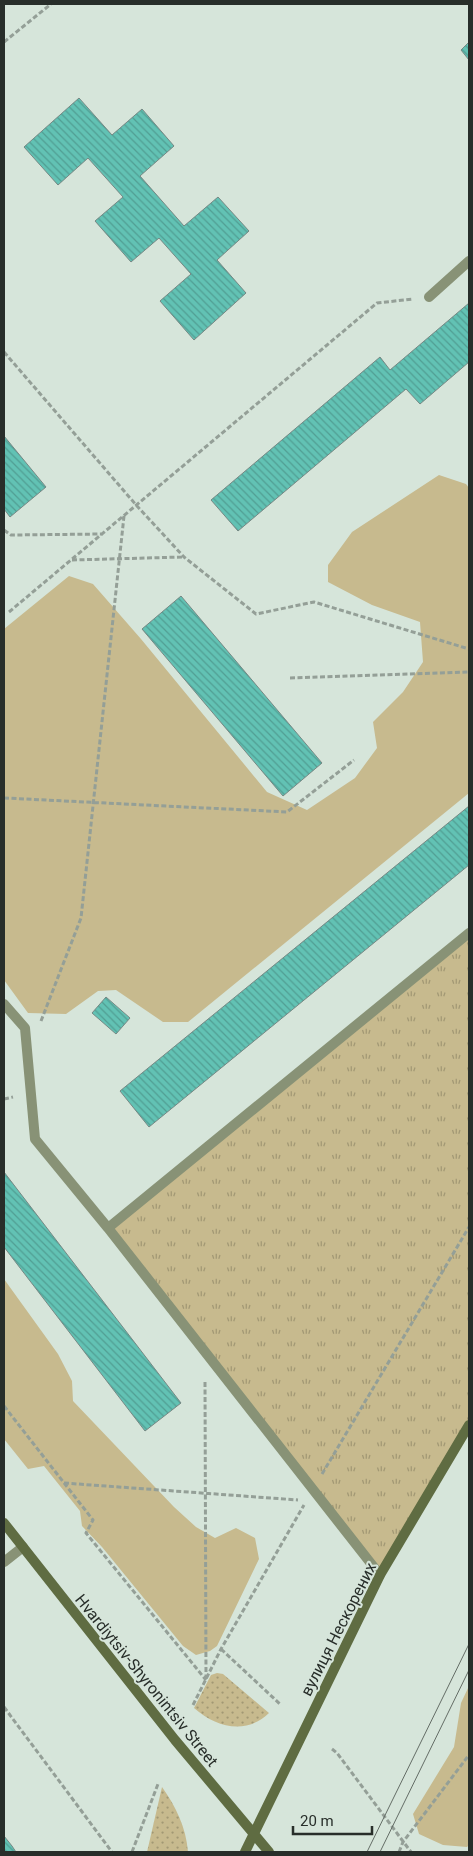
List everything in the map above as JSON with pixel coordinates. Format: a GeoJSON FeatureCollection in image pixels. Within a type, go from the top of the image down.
{"type":"FeatureCollection","features":[{"type":"Feature","properties":{"kind":"main road","name":"вулиця Нескорених"},"geometry":{"type":"LineString","coordinates":[[245,1852],[380,1575],[469,1424]]}},
{"type":"Feature","properties":{"kind":"main road","name":"Hvardiytsiv-Shyronintsiv Street"},"geometry":{"type":"LineString","coordinates":[[4,1524],[175,1740],[269,1852]]}},
{"type":"Feature","properties":{"kind":"lane"},"geometry":{"type":"LineString","coordinates":[[429,297],[469,262]]}},
{"type":"Feature","properties":{"kind":"lane"},"geometry":{"type":"LineString","coordinates":[[108,1228],[469,933]]}},
{"type":"Feature","properties":{"kind":"lane"},"geometry":{"type":"LineString","coordinates":[[4,1004],[25,1028],[35,1139],[108,1228],[380,1575]]}},
{"type":"Feature","properties":{"kind":"lane"},"geometry":{"type":"LineString","coordinates":[[4,1562],[22,1547]]}},
{"type":"Feature","properties":{"kind":"path"},"geometry":{"type":"LineString","coordinates":[[4,42],[51,4]]}},
{"type":"Feature","properties":{"kind":"path"},"geometry":{"type":"LineString","coordinates":[[9,612],[377,303],[429,297]]}},
{"type":"Feature","properties":{"kind":"path"},"geometry":{"type":"LineString","coordinates":[[4,352],[136,506],[184,557],[256,614],[314,602],[469,649]]}},
{"type":"Feature","properties":{"kind":"path"},"geometry":{"type":"LineString","coordinates":[[27,1057],[81,918],[124,516]]}},
{"type":"Feature","properties":{"kind":"path"},"geometry":{"type":"LineString","coordinates":[[4,530],[11,535],[103,534]]}},
{"type":"Feature","properties":{"kind":"path"},"geometry":{"type":"LineString","coordinates":[[72,560],[184,557]]}},
{"type":"Feature","properties":{"kind":"path"},"geometry":{"type":"LineString","coordinates":[[290,678],[469,672]]}},
{"type":"Feature","properties":{"kind":"path"},"geometry":{"type":"LineString","coordinates":[[4,798],[287,812],[354,760]]}},
{"type":"Feature","properties":{"kind":"path"},"geometry":{"type":"LineString","coordinates":[[313,1490],[469,1228]]}},
{"type":"Feature","properties":{"kind":"path"},"geometry":{"type":"LineString","coordinates":[[205,1352],[206,1680]]}},
{"type":"Feature","properties":{"kind":"path"},"geometry":{"type":"LineString","coordinates":[[4,1406],[93,1520],[86,1533],[206,1680]]}},
{"type":"Feature","properties":{"kind":"path"},"geometry":{"type":"LineString","coordinates":[[64,1483],[306,1501],[221,1649],[193,1705]]}},
{"type":"Feature","properties":{"kind":"path"},"geometry":{"type":"LineString","coordinates":[[221,1649],[281,1705]]}},
{"type":"Feature","properties":{"kind":"path"},"geometry":{"type":"LineString","coordinates":[[4,1707],[112,1852]]}},
{"type":"Feature","properties":{"kind":"path"},"geometry":{"type":"LineString","coordinates":[[332,1748],[411,1852]]}},
{"type":"Feature","properties":{"kind":"path"},"geometry":{"type":"LineString","coordinates":[[399,1852],[403,1842],[469,1755]]}},
{"type":"Feature","properties":{"kind":"path"},"geometry":{"type":"LineString","coordinates":[[132,1852],[158,1784]]}},
{"type":"Feature","properties":{"kind":"green space"},"geometry":{"type":"Polygon","coordinates":[[[439,475],[466,484],[469,488],[469,793],[188,1022],[163,1022],[116,990],[98,991],[66,1014],[28,1013],[4,980],[4,629],[69,576],[93,584],[141,639],[267,792],[307,810],[355,778],[377,748],[373,722],[403,692],[423,662],[420,622],[372,605],[328,582],[328,565],[352,532],[439,475]]]}},
{"type":"Feature","properties":{"kind":"green space"},"geometry":{"type":"Polygon","coordinates":[[[469,933],[469,1425],[380,1575],[108,1228],[469,933]]]}},
{"type":"Feature","properties":{"kind":"green space"},"geometry":{"type":"Polygon","coordinates":[[[4,1279],[58,1354],[72,1381],[73,1401],[174,1507],[196,1527],[215,1538],[236,1528],[255,1538],[259,1559],[217,1646],[210,1651],[196,1655],[183,1646],[102,1547],[82,1526],[80,1511],[44,1466],[28,1469],[4,1439],[4,1279]]]}},
{"type":"Feature","properties":{"kind":"green space"},"geometry":{"type":"Polygon","coordinates":[[[223,1674],[269,1713],[260,1720],[241,1726],[222,1724],[203,1715],[194,1708],[211,1675],[223,1674]]]}},
{"type":"Feature","properties":{"kind":"green space"},"geometry":{"type":"Polygon","coordinates":[[[469,1686],[469,1845],[467,1847],[443,1845],[419,1834],[413,1814],[454,1747],[461,1703],[469,1686]]]}},
{"type":"Feature","properties":{"kind":"green space"},"geometry":{"type":"Polygon","coordinates":[[[162,1787],[180,1818],[188,1852],[147,1852],[162,1787]]]}},
{"type":"Feature","properties":{"kind":"building"},"geometry":{"type":"Polygon","coordinates":[[[469,42],[469,60],[461,50],[469,42]]]}},
{"type":"Feature","properties":{"kind":"building"},"geometry":{"type":"Polygon","coordinates":[[[79,98],[112,135],[142,109],[174,146],[140,176],[184,226],[218,197],[249,231],[217,260],[246,293],[194,340],[160,301],[191,274],[159,238],[131,262],[95,221],[123,197],[88,158],[58,185],[24,147],[79,98]]]}},
{"type":"Feature","properties":{"kind":"building"},"geometry":{"type":"Polygon","coordinates":[[[469,303],[469,362],[420,404],[406,389],[238,531],[211,500],[380,357],[390,370],[469,303]]]}},
{"type":"Feature","properties":{"kind":"building"},"geometry":{"type":"Polygon","coordinates":[[[4,436],[46,487],[10,517],[4,509],[4,436]]]}},
{"type":"Feature","properties":{"kind":"building"},"geometry":{"type":"Polygon","coordinates":[[[181,596],[322,763],[283,796],[142,629],[181,596]]]}},
{"type":"Feature","properties":{"kind":"building"},"geometry":{"type":"Polygon","coordinates":[[[469,806],[469,865],[149,1127],[120,1091],[469,806]]]}},
{"type":"Feature","properties":{"kind":"building"},"geometry":{"type":"Polygon","coordinates":[[[106,997],[130,1018],[116,1034],[92,1013],[106,997]]]}},
{"type":"Feature","properties":{"kind":"building"},"geometry":{"type":"Polygon","coordinates":[[[4,1172],[181,1403],[145,1431],[4,1247],[4,1172]]]}},
{"type":"Feature","properties":{"kind":"building"},"geometry":{"type":"Polygon","coordinates":[[[4,1836],[12,1846],[16,1852],[4,1852],[4,1836]]]}},
{"type":"Feature","properties":{"kind":"tram line"},"geometry":{"type":"LineString","coordinates":[[367,1852],[469,1644]]}},
{"type":"Feature","properties":{"kind":"tram line"},"geometry":{"type":"LineString","coordinates":[[380,1852],[469,1670]]}}]}
